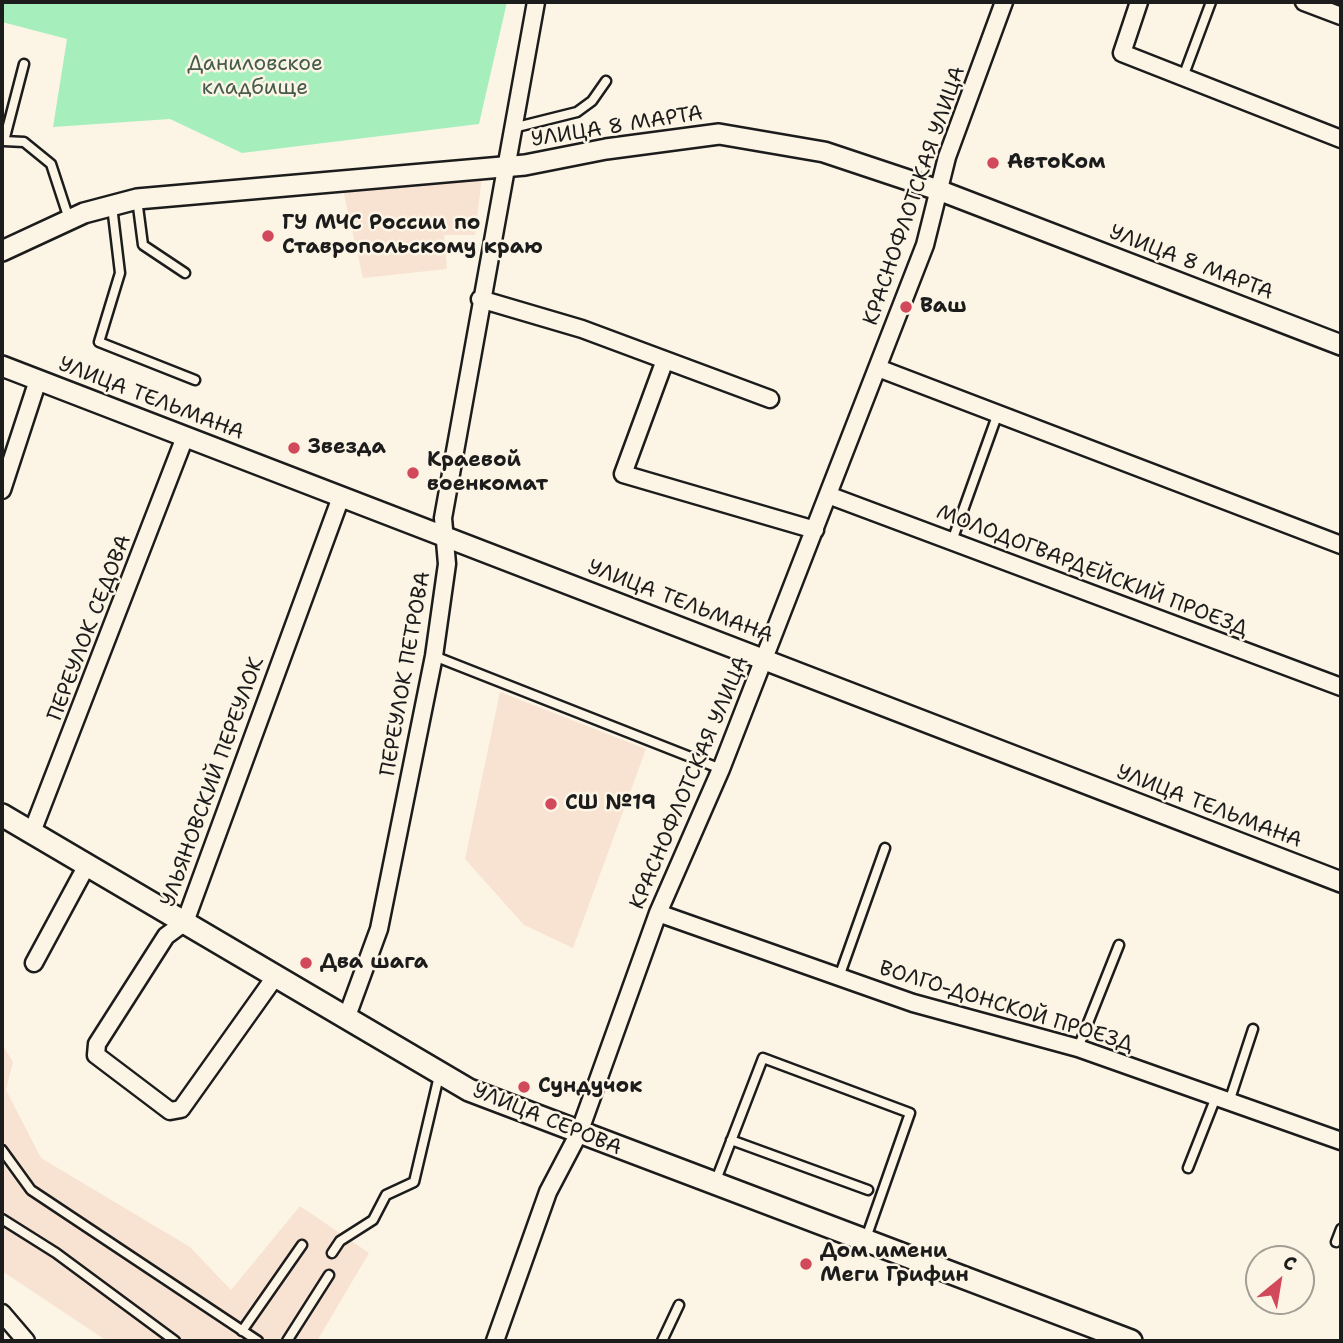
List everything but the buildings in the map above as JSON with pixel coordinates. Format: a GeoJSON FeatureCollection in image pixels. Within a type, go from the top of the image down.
{"type":"FeatureCollection","features":[{"type":"Feature","properties":{"kind":"main road","name":"УЛИЦА СЕРОВА"},"geometry":{"type":"LineString","coordinates":[[2,815],[468,1090],[1132,1341]]}},
{"type":"Feature","properties":{"kind":"street","name":"ПЕРЕУЛОК ПЕТРОВА"},"geometry":{"type":"LineString","coordinates":[[346,1019],[379,929],[434,656],[447,564],[447,538],[443,518],[480,299],[536,2]]}},
{"type":"Feature","properties":{"kind":"street","name":"КРАСНОФЛОТСКАЯ УЛИЦА"},"geometry":{"type":"LineString","coordinates":[[495,1341],[548,1192],[579,1133],[658,913],[721,769],[925,245],[951,145],[1004,2]]}},
{"type":"Feature","properties":{"kind":"street"},"geometry":{"type":"LineString","coordinates":[[1139,2],[1122,53],[1341,139]]}},
{"type":"Feature","properties":{"kind":"street"},"geometry":{"type":"LineString","coordinates":[[1304,2],[1341,16]]}},
{"type":"Feature","properties":{"kind":"street","name":"УЛИЦА 8 МАРТА"},"geometry":{"type":"LineString","coordinates":[[2,251],[69,219],[112,204],[137,199],[506,166],[658,141],[719,134],[824,152],[941,191],[1341,345]]}},
{"type":"Feature","properties":{"kind":"street"},"geometry":{"type":"LineString","coordinates":[[480,299],[582,329],[770,398]]}},
{"type":"Feature","properties":{"kind":"street"},"geometry":{"type":"LineString","coordinates":[[666,360],[623,474],[815,530]]}},
{"type":"Feature","properties":{"kind":"street","name":"УЛИЦА ТЕЛЬМАНА"},"geometry":{"type":"LineString","coordinates":[[2,366],[1341,882]]}},
{"type":"Feature","properties":{"kind":"street"},"geometry":{"type":"LineString","coordinates":[[878,368],[1341,545]]}},
{"type":"Feature","properties":{"kind":"street"},"geometry":{"type":"LineString","coordinates":[[2,490],[38,380]]}},
{"type":"Feature","properties":{"kind":"street","name":"ПЕРЕУЛОК СЕДОВА"},"geometry":{"type":"LineString","coordinates":[[32,832],[185,437]]}},
{"type":"Feature","properties":{"kind":"street","name":"МОЛОДОГВАРДЕЙСКИЙ ПРОЕЗД"},"geometry":{"type":"LineString","coordinates":[[828,495],[1341,687]]}},
{"type":"Feature","properties":{"kind":"street","name":"УЛЬЯНОВСКИЙ ПЕРЕУЛОК"},"geometry":{"type":"LineString","coordinates":[[275,977],[181,1109],[170,1111],[96,1055],[97,1044],[166,936],[185,922],[341,497]]}},
{"type":"Feature","properties":{"kind":"street"},"geometry":{"type":"LineString","coordinates":[[34,964],[87,865]]}},
{"type":"Feature","properties":{"kind":"street","name":"ВОЛГО-ДОНСКОЙ ПРОЕЗД"},"geometry":{"type":"LineString","coordinates":[[658,913],[913,1003],[1078,1048],[1341,1141]]}},
{"type":"Feature","properties":{"kind":"street"},"geometry":{"type":"LineString","coordinates":[[2,1316],[26,1341]]}},
{"type":"Feature","properties":{"kind":"lane"},"geometry":{"type":"LineString","coordinates":[[1183,77],[1211,2]]}},
{"type":"Feature","properties":{"kind":"lane"},"geometry":{"type":"LineString","coordinates":[[24,64],[4,141],[24,142],[51,164],[69,219]]}},
{"type":"Feature","properties":{"kind":"lane"},"geometry":{"type":"LineString","coordinates":[[512,128],[577,112],[592,101],[607,81]]}},
{"type":"Feature","properties":{"kind":"lane"},"geometry":{"type":"LineString","coordinates":[[137,199],[143,245],[185,273]]}},
{"type":"Feature","properties":{"kind":"lane"},"geometry":{"type":"LineString","coordinates":[[112,204],[120,274],[99,342],[195,380]]}},
{"type":"Feature","properties":{"kind":"lane"},"geometry":{"type":"LineString","coordinates":[[952,541],[998,414]]}},
{"type":"Feature","properties":{"kind":"lane"},"geometry":{"type":"LineString","coordinates":[[434,656],[721,769]]}},
{"type":"Feature","properties":{"kind":"lane"},"geometry":{"type":"LineString","coordinates":[[839,977],[885,848]]}},
{"type":"Feature","properties":{"kind":"lane"},"geometry":{"type":"LineString","coordinates":[[1078,1048],[1119,945]]}},
{"type":"Feature","properties":{"kind":"lane"},"geometry":{"type":"LineString","coordinates":[[1188,1168],[1253,1029]]}},
{"type":"Feature","properties":{"kind":"lane"},"geometry":{"type":"LineString","coordinates":[[714,1185],[763,1058],[910,1113],[865,1241]]}},
{"type":"Feature","properties":{"kind":"lane"},"geometry":{"type":"LineString","coordinates":[[332,1253],[340,1241],[373,1220],[386,1195],[414,1182],[440,1073]]}},
{"type":"Feature","properties":{"kind":"lane"},"geometry":{"type":"LineString","coordinates":[[731,1140],[868,1190]]}},
{"type":"Feature","properties":{"kind":"lane"},"geometry":{"type":"LineString","coordinates":[[2,1150],[31,1190],[258,1341]]}},
{"type":"Feature","properties":{"kind":"lane"},"geometry":{"type":"LineString","coordinates":[[2,1219],[56,1252],[175,1341]]}},
{"type":"Feature","properties":{"kind":"lane"},"geometry":{"type":"LineString","coordinates":[[1336,1242],[1341,1229]]}},
{"type":"Feature","properties":{"kind":"lane"},"geometry":{"type":"LineString","coordinates":[[242,1331],[302,1245]]}},
{"type":"Feature","properties":{"kind":"lane"},"geometry":{"type":"LineString","coordinates":[[287,1341],[330,1275]]}},
{"type":"Feature","properties":{"kind":"lane"},"geometry":{"type":"LineString","coordinates":[[662,1341],[679,1305]]}},
{"type":"Feature","properties":{"kind":"shaded area"},"geometry":{"type":"Polygon","coordinates":[[[482,176],[475,235],[444,235],[447,269],[363,278],[343,190],[482,176]]]}},
{"type":"Feature","properties":{"kind":"shaded area","name":"СШ №19"},"geometry":{"type":"Polygon","coordinates":[[[500,692],[646,749],[573,948],[524,925],[465,859],[500,692]]]}},
{"type":"Feature","properties":{"kind":"shaded area"},"geometry":{"type":"Polygon","coordinates":[[[2,1044],[13,1062],[6,1090],[41,1158],[190,1247],[231,1290],[300,1206],[369,1253],[317,1341],[107,1341],[2,1271],[2,1044]]]}},
{"type":"Feature","properties":{"kind":"green space","name":"Даниловское кладбище"},"geometry":{"type":"Polygon","coordinates":[[[2,2],[507,2],[479,124],[242,153],[170,119],[53,127],[67,39],[2,22],[2,2]]]}},
{"type":"Feature","properties":{"kind":"place","name":"АвтоКом"},"geometry":{"type":"Point","coordinates":[993,163]}},
{"type":"Feature","properties":{"kind":"place","name":"ГУ МЧС России по Ставропольскому краю"},"geometry":{"type":"Point","coordinates":[268,236]}},
{"type":"Feature","properties":{"kind":"place","name":"Ваш"},"geometry":{"type":"Point","coordinates":[906,307]}},
{"type":"Feature","properties":{"kind":"place","name":"Звезда"},"geometry":{"type":"Point","coordinates":[294,448]}},
{"type":"Feature","properties":{"kind":"place","name":"Краевой военкомат"},"geometry":{"type":"Point","coordinates":[413,473]}},
{"type":"Feature","properties":{"kind":"place","name":"СШ №19"},"geometry":{"type":"Point","coordinates":[551,804]}},
{"type":"Feature","properties":{"kind":"place","name":"Два шага"},"geometry":{"type":"Point","coordinates":[306,963]}},
{"type":"Feature","properties":{"kind":"place","name":"Сундучок"},"geometry":{"type":"Point","coordinates":[524,1087]}},
{"type":"Feature","properties":{"kind":"place","name":"Дом имени Меги Грифин"},"geometry":{"type":"Point","coordinates":[806,1264]}}]}
